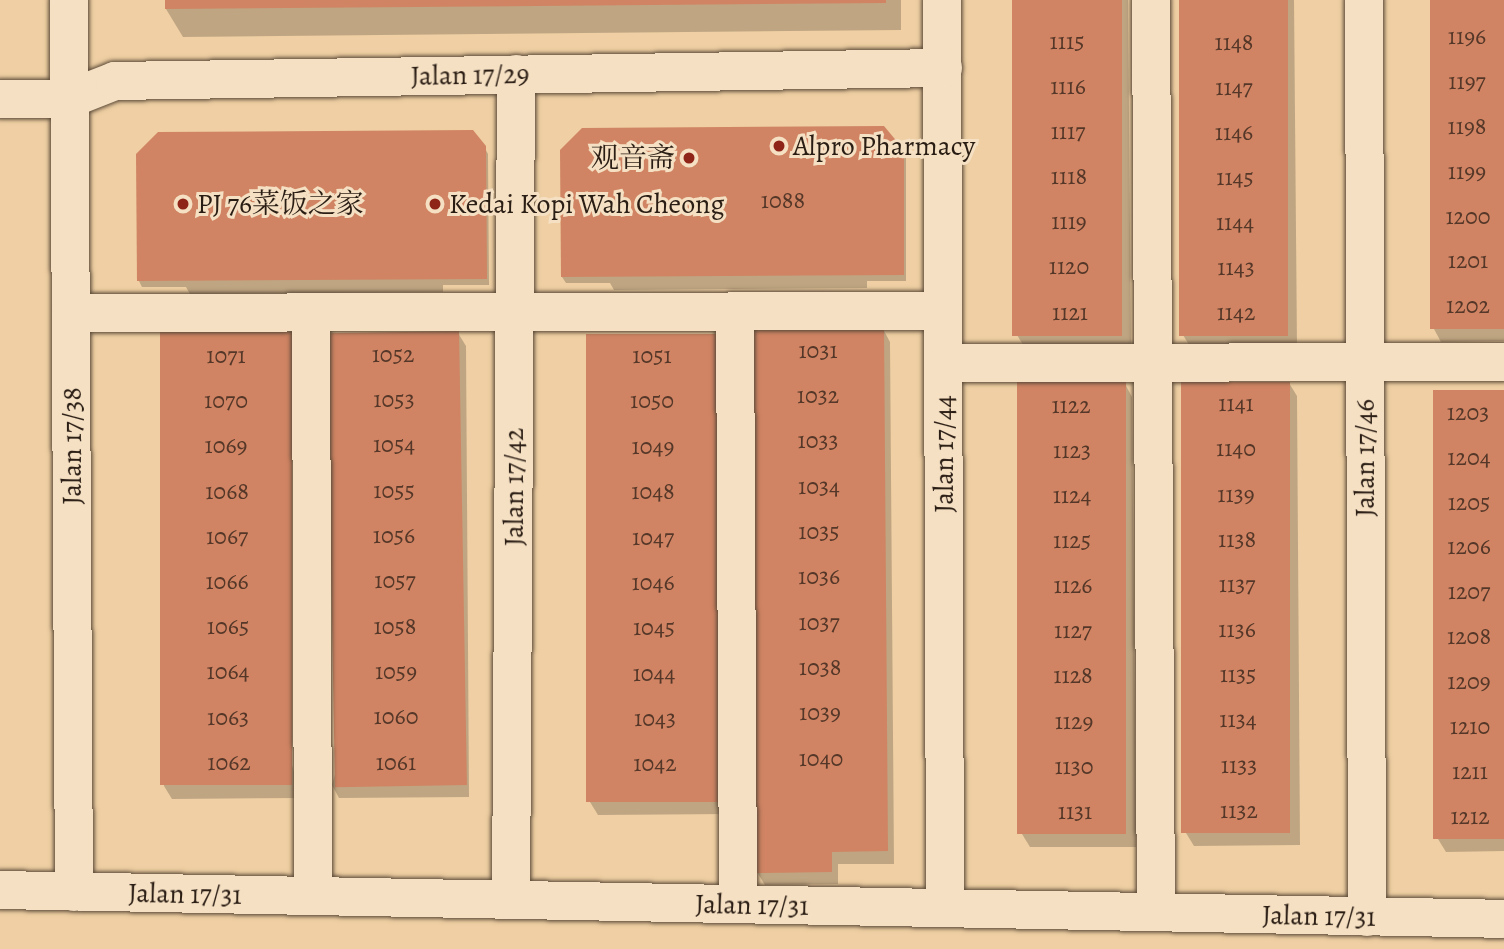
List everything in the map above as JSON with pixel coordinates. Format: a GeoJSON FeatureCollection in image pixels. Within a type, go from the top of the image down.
{"type":"FeatureCollection","features":[{"type":"Feature","properties":{"kind":"street","name":"Jalan 17/38"},"geometry":{"type":"LineString","coordinates":[[69,0],[74,892]]}},
{"type":"Feature","properties":{"kind":"street","name":"Jalan 17/44"},"geometry":{"type":"LineString","coordinates":[[942,0],[945,908]]}},
{"type":"Feature","properties":{"kind":"street"},"geometry":{"type":"LineString","coordinates":[[1151,0],[1156,912]]}},
{"type":"Feature","properties":{"kind":"street","name":"Jalan 17/46"},"geometry":{"type":"LineString","coordinates":[[1364,0],[1367,917]]}},
{"type":"Feature","properties":{"kind":"street","name":"Jalan 17/29"},"geometry":{"type":"LineString","coordinates":[[0,99],[69,99],[115,81],[943,68]]}},
{"type":"Feature","properties":{"kind":"street","name":"Jalan 17/42"},"geometry":{"type":"LineString","coordinates":[[512,900],[516,74]]}},
{"type":"Feature","properties":{"kind":"street"},"geometry":{"type":"LineString","coordinates":[[735,311],[738,904]]}},
{"type":"Feature","properties":{"kind":"street"},"geometry":{"type":"LineString","coordinates":[[71,313],[943,311]]}},
{"type":"Feature","properties":{"kind":"street"},"geometry":{"type":"LineString","coordinates":[[311,312],[313,896]]}},
{"type":"Feature","properties":{"kind":"street"},"geometry":{"type":"LineString","coordinates":[[943,363],[1504,362]]}},
{"type":"Feature","properties":{"kind":"street","name":"Jalan 17/31"},"geometry":{"type":"LineString","coordinates":[[0,890],[1504,919]]}},
{"type":"Feature","properties":{"kind":"building"},"geometry":{"type":"Polygon","coordinates":[[[165,0],[886,0],[886,3],[165,9],[165,0]]]}},
{"type":"Feature","properties":{"kind":"building"},"geometry":{"type":"Polygon","coordinates":[[[1012,0],[1122,0],[1122,336],[1012,336],[1012,0]]]}},
{"type":"Feature","properties":{"kind":"building"},"geometry":{"type":"Polygon","coordinates":[[[1179,0],[1288,0],[1288,336],[1179,336],[1179,0]]]}},
{"type":"Feature","properties":{"kind":"building"},"geometry":{"type":"Polygon","coordinates":[[[1430,0],[1504,0],[1504,329],[1430,329],[1430,0]]]}},
{"type":"Feature","properties":{"kind":"building"},"geometry":{"type":"Polygon","coordinates":[[[884,126],[904,150],[904,275],[561,277],[560,150],[582,128],[884,126]]]}},
{"type":"Feature","properties":{"kind":"building"},"geometry":{"type":"Polygon","coordinates":[[[473,130],[486,146],[487,279],[137,281],[136,154],[158,132],[473,130]]]}},
{"type":"Feature","properties":{"kind":"building"},"geometry":{"type":"Polygon","coordinates":[[[751,328],[884,328],[888,851],[832,852],[832,872],[755,873],[751,328]]]}},
{"type":"Feature","properties":{"kind":"building"},"geometry":{"type":"Polygon","coordinates":[[[459,331],[467,785],[335,787],[327,333],[459,331]]]}},
{"type":"Feature","properties":{"kind":"building"},"geometry":{"type":"Polygon","coordinates":[[[160,332],[292,332],[292,785],[160,785],[160,332]]]}},
{"type":"Feature","properties":{"kind":"building"},"geometry":{"type":"Polygon","coordinates":[[[586,334],[718,334],[718,802],[586,802],[586,334]]]}},
{"type":"Feature","properties":{"kind":"building"},"geometry":{"type":"Polygon","coordinates":[[[1017,382],[1126,382],[1126,834],[1017,834],[1017,382]]]}},
{"type":"Feature","properties":{"kind":"building"},"geometry":{"type":"Polygon","coordinates":[[[1181,382],[1290,382],[1290,833],[1181,833],[1181,382]]]}},
{"type":"Feature","properties":{"kind":"building"},"geometry":{"type":"Polygon","coordinates":[[[1433,390],[1504,390],[1504,839],[1433,839],[1433,390]]]}},
{"type":"Feature","properties":{"kind":"place","name":"Alpro Pharmacy"},"geometry":{"type":"Point","coordinates":[779,146]}},
{"type":"Feature","properties":{"kind":"place","name":"观音斋"},"geometry":{"type":"Point","coordinates":[689,158]}},
{"type":"Feature","properties":{"kind":"place","name":"PJ 76菜饭之家"},"geometry":{"type":"Point","coordinates":[183,204]}},
{"type":"Feature","properties":{"kind":"place","name":"Kedai Kopi Wah Cheong"},"geometry":{"type":"Point","coordinates":[435,204]}}]}
